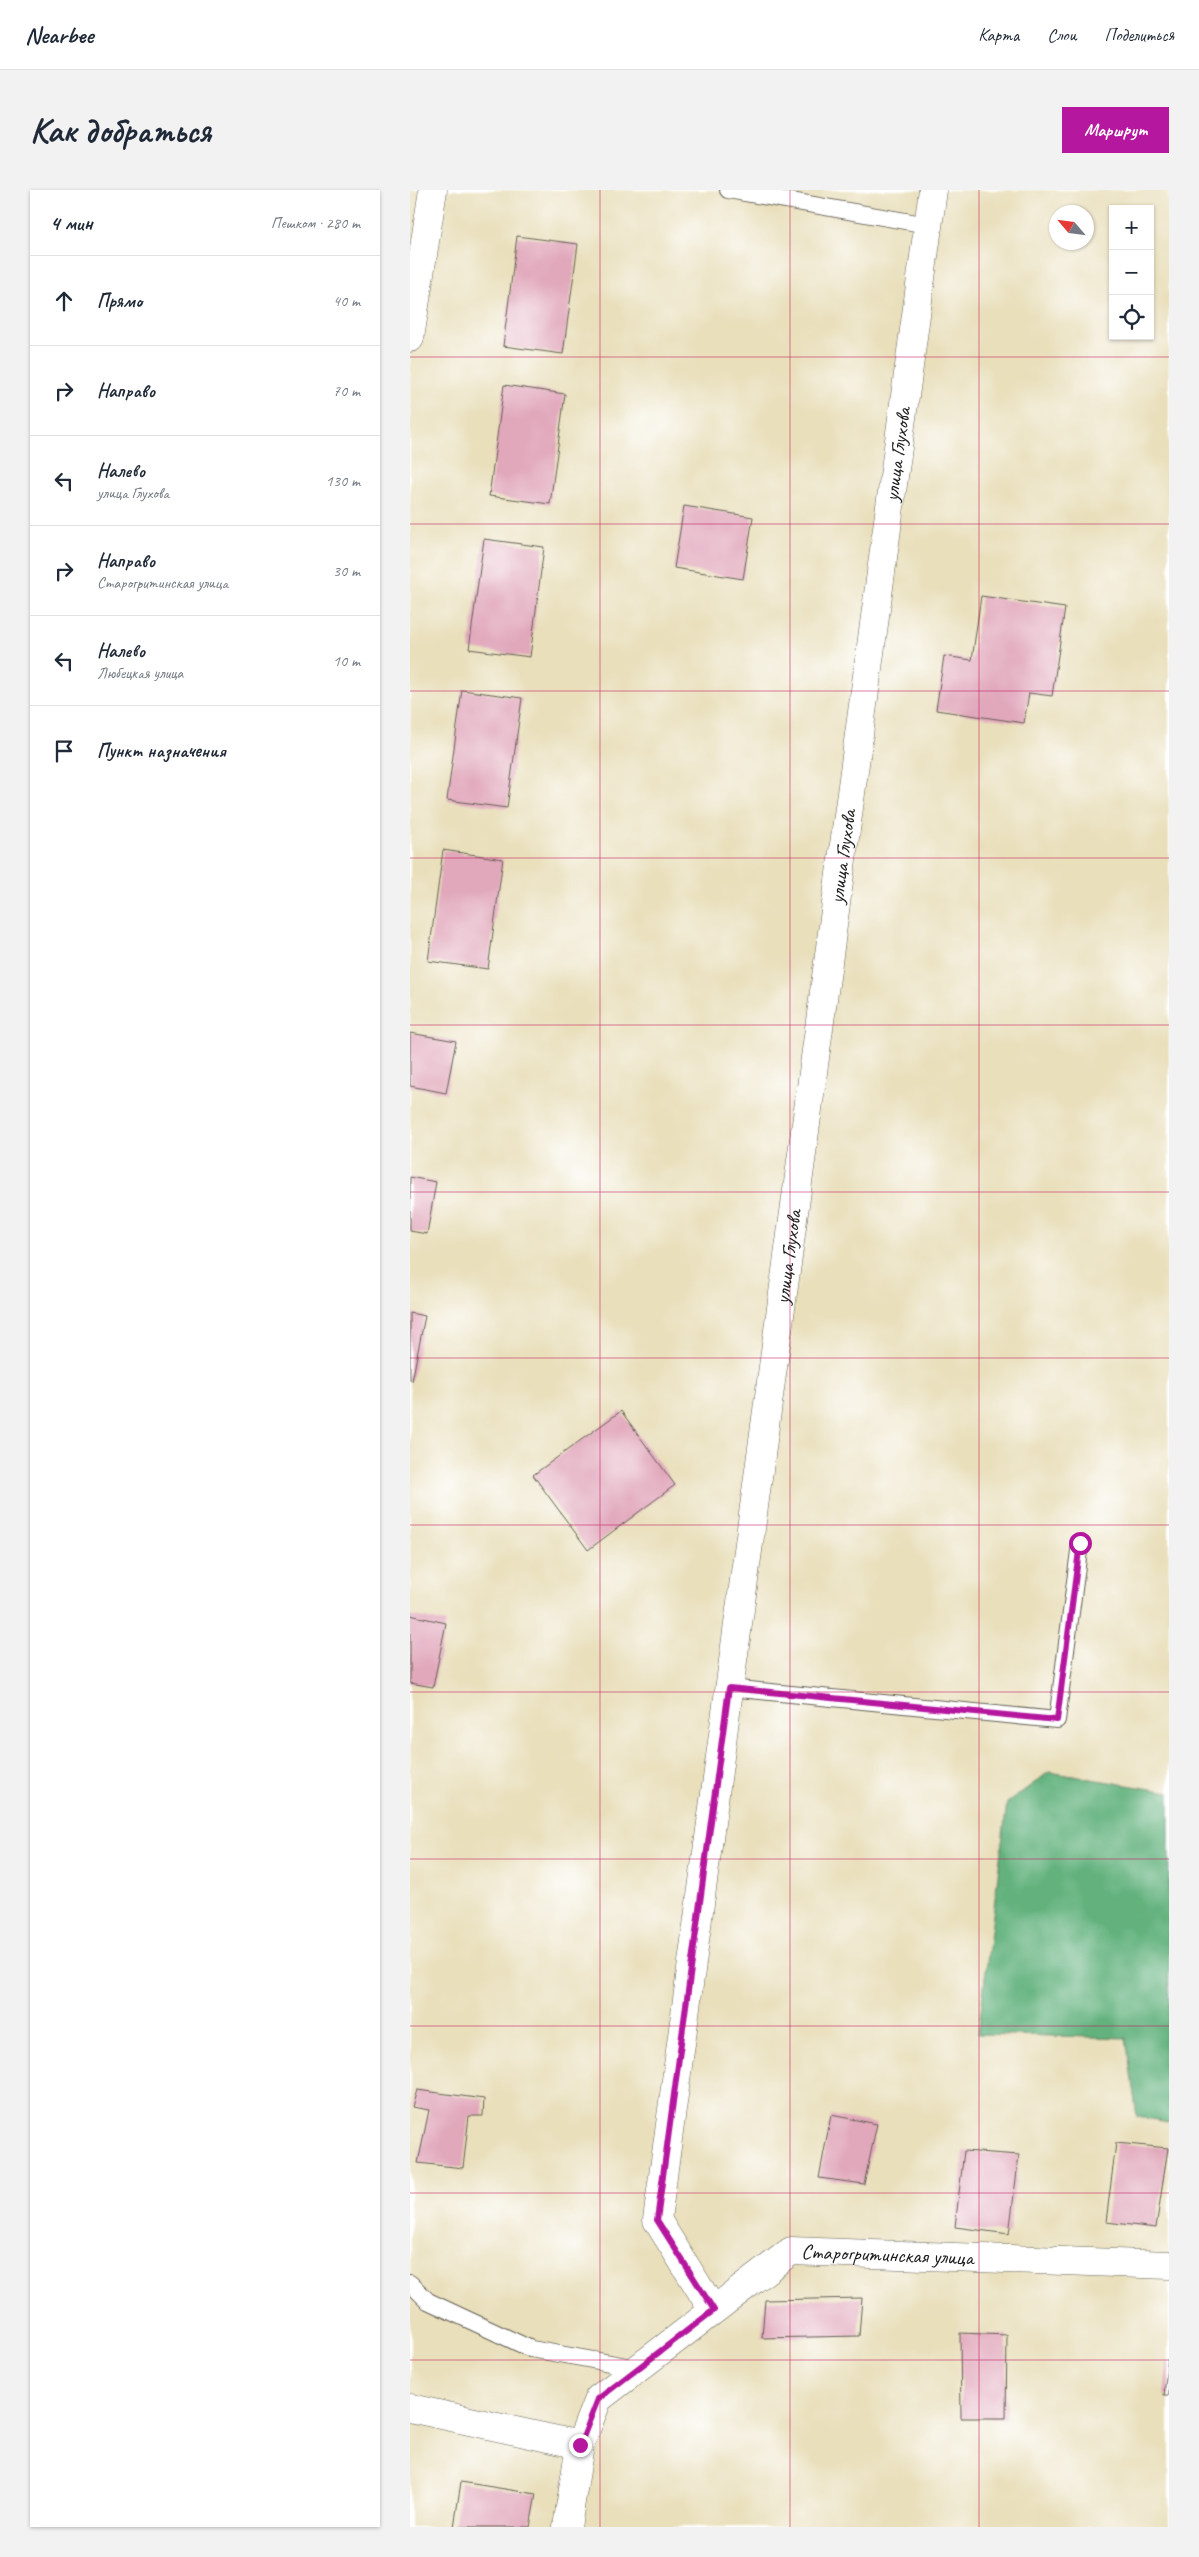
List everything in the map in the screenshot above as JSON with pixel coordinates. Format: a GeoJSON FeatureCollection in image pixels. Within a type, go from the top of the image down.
{"type":"FeatureCollection","features":[{"type":"Feature","properties":{"kind":"street"},"geometry":{"type":"LineString","coordinates":[[410,338],[433,190]]}},
{"type":"Feature","properties":{"kind":"street","name":"улица Глухова"},"geometry":{"type":"LineString","coordinates":[[714,2310],[657,2220],[933,190]]}},
{"type":"Feature","properties":{"kind":"street","name":"Старогритинская улица"},"geometry":{"type":"LineString","coordinates":[[580,2445],[598,2399],[791,2251],[1169,2265]]}},
{"type":"Feature","properties":{"kind":"street"},"geometry":{"type":"LineString","coordinates":[[410,2408],[580,2445],[567,2527]]}},
{"type":"Feature","properties":{"kind":"lane"},"geometry":{"type":"LineString","coordinates":[[728,190],[928,225]]}},
{"type":"Feature","properties":{"kind":"lane"},"geometry":{"type":"LineString","coordinates":[[729,1688],[1057,1720],[1080,1543]]}},
{"type":"Feature","properties":{"kind":"lane"},"geometry":{"type":"LineString","coordinates":[[410,2283],[428,2301],[531,2349],[638,2368]]}},
{"type":"Feature","properties":{"kind":"green space"},"geometry":{"type":"Polygon","coordinates":[[[1049,1772],[1169,1792],[1169,2122],[1137,2117],[1126,2038],[978,2034],[1007,1803],[1049,1772]]]}},
{"type":"Feature","properties":{"kind":"building"},"geometry":{"type":"Polygon","coordinates":[[[517,236],[578,244],[563,354],[503,346],[517,236]]]}},
{"type":"Feature","properties":{"kind":"building"},"geometry":{"type":"Polygon","coordinates":[[[504,385],[565,394],[550,504],[489,496],[504,385]]]}},
{"type":"Feature","properties":{"kind":"building"},"geometry":{"type":"Polygon","coordinates":[[[684,506],[753,517],[743,579],[674,568],[684,506]]]}},
{"type":"Feature","properties":{"kind":"building"},"geometry":{"type":"Polygon","coordinates":[[[484,539],[544,547],[530,657],[469,649],[484,539]]]}},
{"type":"Feature","properties":{"kind":"building"},"geometry":{"type":"Polygon","coordinates":[[[981,596],[1065,608],[1052,696],[1029,693],[1024,723],[936,710],[944,656],[972,660],[981,596]]]}},
{"type":"Feature","properties":{"kind":"building"},"geometry":{"type":"Polygon","coordinates":[[[462,690],[522,698],[507,808],[447,800],[462,690]]]}},
{"type":"Feature","properties":{"kind":"building"},"geometry":{"type":"Polygon","coordinates":[[[443,850],[503,859],[488,969],[428,961],[443,850]]]}},
{"type":"Feature","properties":{"kind":"building"},"geometry":{"type":"Polygon","coordinates":[[[410,1033],[456,1041],[446,1093],[410,1086],[410,1033]]]}},
{"type":"Feature","properties":{"kind":"building"},"geometry":{"type":"Polygon","coordinates":[[[410,1177],[436,1182],[427,1234],[410,1231],[410,1177]]]}},
{"type":"Feature","properties":{"kind":"building"},"geometry":{"type":"Polygon","coordinates":[[[410,1313],[425,1316],[412,1381],[410,1380],[410,1313]]]}},
{"type":"Feature","properties":{"kind":"building"},"geometry":{"type":"Polygon","coordinates":[[[621,1411],[675,1485],[588,1550],[533,1475],[621,1411]]]}},
{"type":"Feature","properties":{"kind":"building"},"geometry":{"type":"Polygon","coordinates":[[[410,1615],[446,1623],[433,1687],[410,1683],[410,1615]]]}},
{"type":"Feature","properties":{"kind":"building"},"geometry":{"type":"Polygon","coordinates":[[[417,2090],[484,2099],[483,2116],[469,2116],[463,2168],[418,2163],[429,2110],[412,2107],[417,2090]]]}},
{"type":"Feature","properties":{"kind":"building"},"geometry":{"type":"Polygon","coordinates":[[[831,2115],[877,2124],[864,2184],[819,2178],[831,2115]]]}},
{"type":"Feature","properties":{"kind":"building"},"geometry":{"type":"Polygon","coordinates":[[[1116,2143],[1168,2148],[1156,2228],[1106,2222],[1116,2143]]]}},
{"type":"Feature","properties":{"kind":"building"},"geometry":{"type":"Polygon","coordinates":[[[964,2151],[1019,2155],[1009,2234],[955,2227],[964,2151]]]}},
{"type":"Feature","properties":{"kind":"building"},"geometry":{"type":"Polygon","coordinates":[[[862,2298],[859,2336],[762,2338],[765,2300],[862,2298]]]}},
{"type":"Feature","properties":{"kind":"building"},"geometry":{"type":"Polygon","coordinates":[[[960,2333],[1007,2335],[1006,2418],[961,2418],[960,2333]]]}},
{"type":"Feature","properties":{"kind":"building"},"geometry":{"type":"Polygon","coordinates":[[[1168,2358],[1169,2395],[1164,2395],[1168,2358]]]}},
{"type":"Feature","properties":{"kind":"building"},"geometry":{"type":"Polygon","coordinates":[[[461,2482],[536,2494],[530,2527],[454,2527],[461,2482]]]}},
{"type":"Feature","properties":{"kind":"route"},"geometry":{"type":"LineString","coordinates":[[580,2445],[598,2399],[714,2310],[657,2220],[729,1688],[1057,1720],[1080,1543]]}}]}
